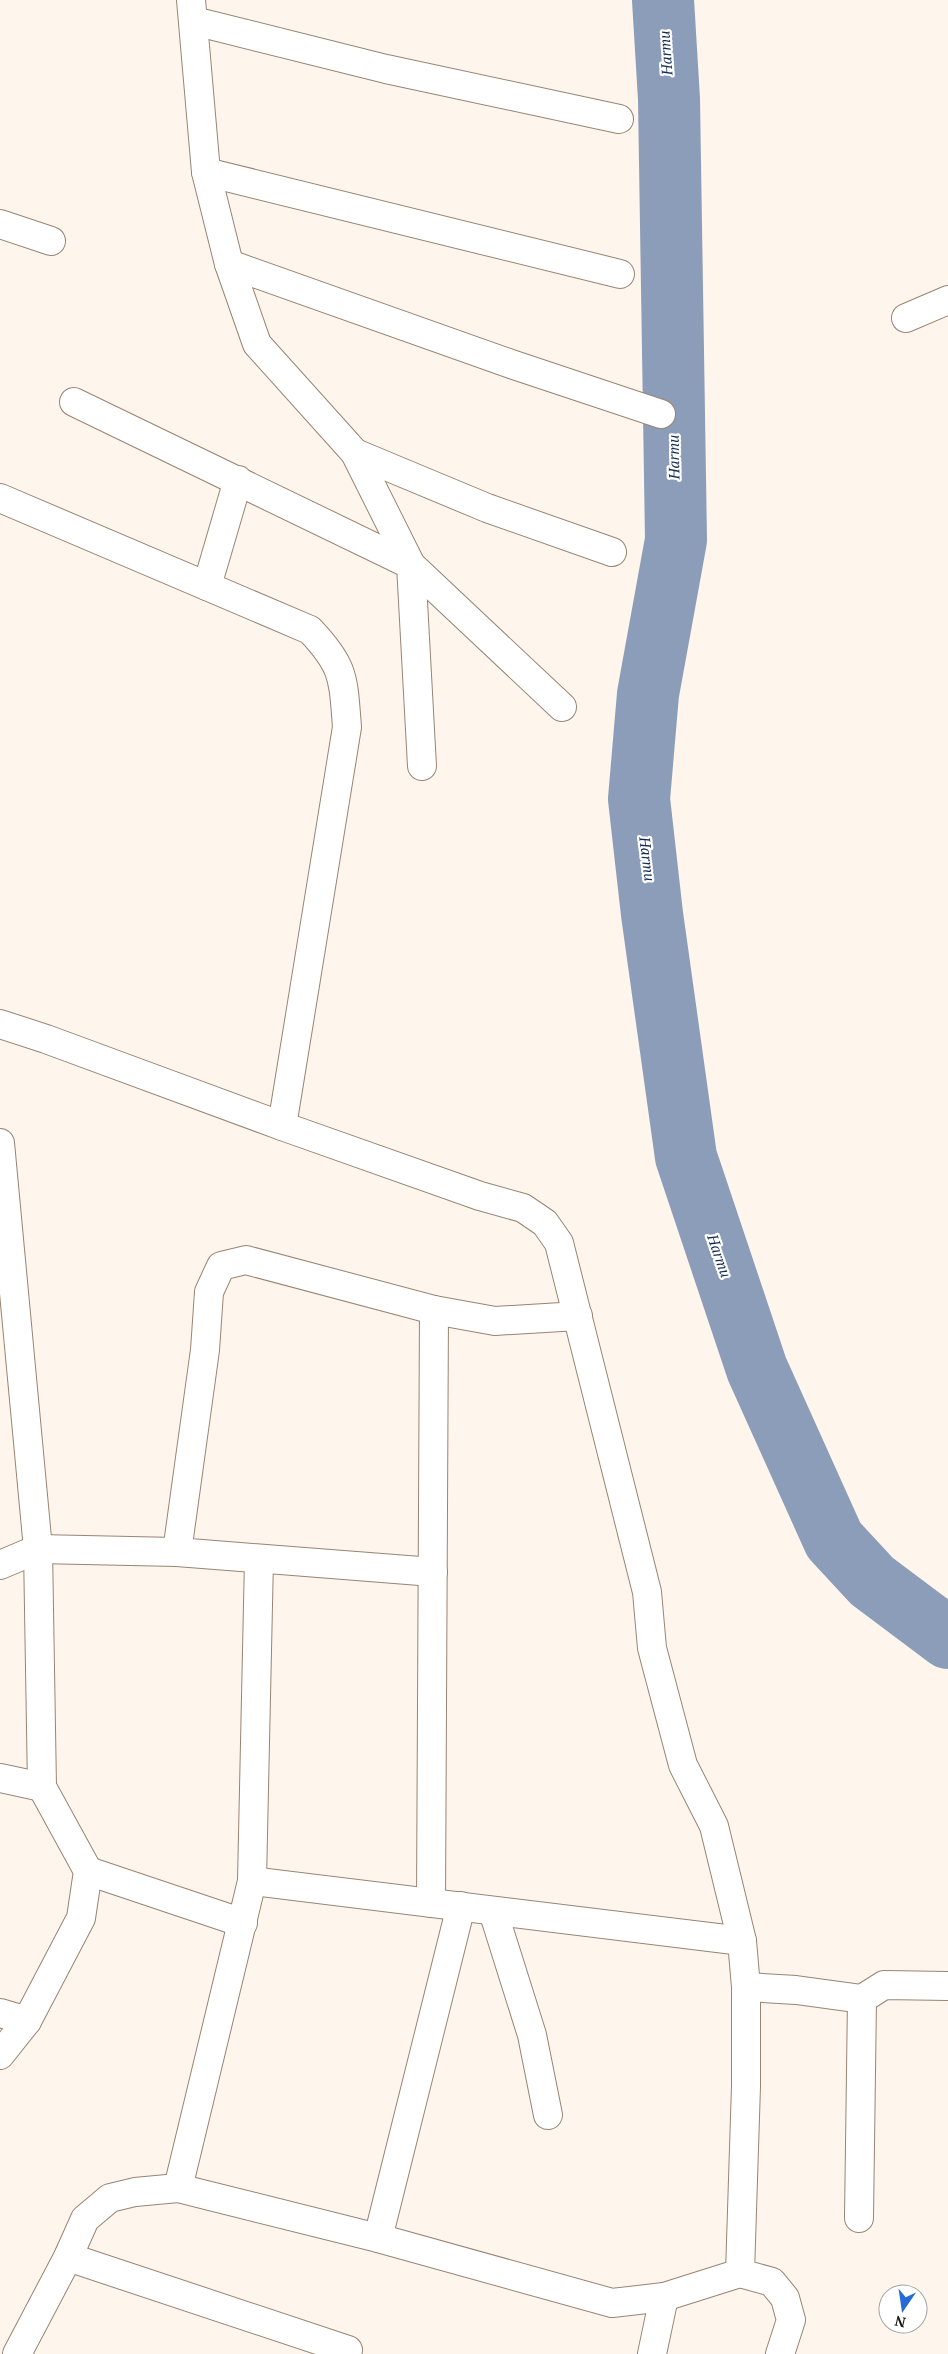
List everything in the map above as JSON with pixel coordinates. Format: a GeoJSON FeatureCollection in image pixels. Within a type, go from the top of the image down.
{"type":"FeatureCollection","features":[{"type":"Feature","properties":{"kind":"street"},"geometry":{"type":"LineString","coordinates":[[422,766],[411,565],[355,453],[257,344],[229,264],[206,172],[193,10],[386,68],[619,120]]}},
{"type":"Feature","properties":{"kind":"street"},"geometry":{"type":"LineString","coordinates":[[206,172],[620,274]]}},
{"type":"Feature","properties":{"kind":"street"},"geometry":{"type":"LineString","coordinates":[[0,224],[51,241]]}},
{"type":"Feature","properties":{"kind":"street"},"geometry":{"type":"LineString","coordinates":[[229,264],[514,365],[661,414]]}},
{"type":"Feature","properties":{"kind":"street"},"geometry":{"type":"LineString","coordinates":[[906,318],[948,300]]}},
{"type":"Feature","properties":{"kind":"street"},"geometry":{"type":"LineString","coordinates":[[74,402],[411,565],[562,707]]}},
{"type":"Feature","properties":{"kind":"street"},"geometry":{"type":"LineString","coordinates":[[355,453],[487,508],[612,552]]}},
{"type":"Feature","properties":{"kind":"street"},"geometry":{"type":"LineString","coordinates":[[207,586],[238,480]]}},
{"type":"Feature","properties":{"kind":"street"},"geometry":{"type":"LineString","coordinates":[[0,498],[310,630],[331,652],[343,678],[347,727],[282,1126]]}},
{"type":"Feature","properties":{"kind":"street"},"geometry":{"type":"LineString","coordinates":[[0,1024],[480,1196],[523,1208],[545,1223],[559,1243],[647,1592],[652,1648],[683,1766],[714,1826],[742,1941],[746,1987],[746,2086],[740,2273]]}},
{"type":"Feature","properties":{"kind":"street"},"geometry":{"type":"LineString","coordinates":[[0,1143],[38,1549],[42,1787],[88,1871],[81,1918],[27,2021],[0,2055]]}},
{"type":"Feature","properties":{"kind":"street"},"geometry":{"type":"LineString","coordinates":[[177,1552],[205,1350],[209,1292],[220,1266],[246,1260],[434,1310],[495,1321],[578,1316]]}},
{"type":"Feature","properties":{"kind":"street"},"geometry":{"type":"LineString","coordinates":[[431,1903],[434,1310]]}},
{"type":"Feature","properties":{"kind":"street"},"geometry":{"type":"LineString","coordinates":[[0,1565],[38,1549],[177,1552],[433,1572]]}},
{"type":"Feature","properties":{"kind":"street"},"geometry":{"type":"LineString","coordinates":[[178,2188],[252,1881],[259,1559]]}},
{"type":"Feature","properties":{"kind":"street"},"geometry":{"type":"LineString","coordinates":[[0,1778],[42,1787]]}},
{"type":"Feature","properties":{"kind":"street"},"geometry":{"type":"LineString","coordinates":[[88,1871],[243,1923]]}},
{"type":"Feature","properties":{"kind":"street"},"geometry":{"type":"LineString","coordinates":[[252,1881],[742,1941]]}},
{"type":"Feature","properties":{"kind":"street"},"geometry":{"type":"LineString","coordinates":[[378,2238],[461,1906]]}},
{"type":"Feature","properties":{"kind":"street"},"geometry":{"type":"LineString","coordinates":[[494,1911],[532,2035],[548,2115]]}},
{"type":"Feature","properties":{"kind":"street"},"geometry":{"type":"LineString","coordinates":[[746,1987],[796,1990],[862,1999],[884,1985],[948,1986]]}},
{"type":"Feature","properties":{"kind":"street"},"geometry":{"type":"LineString","coordinates":[[859,2218],[862,1999]]}},
{"type":"Feature","properties":{"kind":"street"},"geometry":{"type":"LineString","coordinates":[[0,2013],[27,2021]]}},
{"type":"Feature","properties":{"kind":"street"},"geometry":{"type":"LineString","coordinates":[[17,2354],[68,2257],[85,2219],[110,2198],[135,2192],[178,2188],[378,2238],[612,2303],[664,2297],[740,2273],[772,2282],[785,2298],[791,2320],[780,2354]]}},
{"type":"Feature","properties":{"kind":"street"},"geometry":{"type":"LineString","coordinates":[[68,2257],[348,2350]]}},
{"type":"Feature","properties":{"kind":"street"},"geometry":{"type":"LineString","coordinates":[[652,2354],[664,2297]]}},
{"type":"Feature","properties":{"kind":"waterway","name":"Harmu"},"geometry":{"type":"LineString","coordinates":[[663,0],[669,99],[676,540],[648,694],[639,799],[652,914],[686,1157],[757,1369],[834,1540],[872,1581],[948,1638]]}}]}
